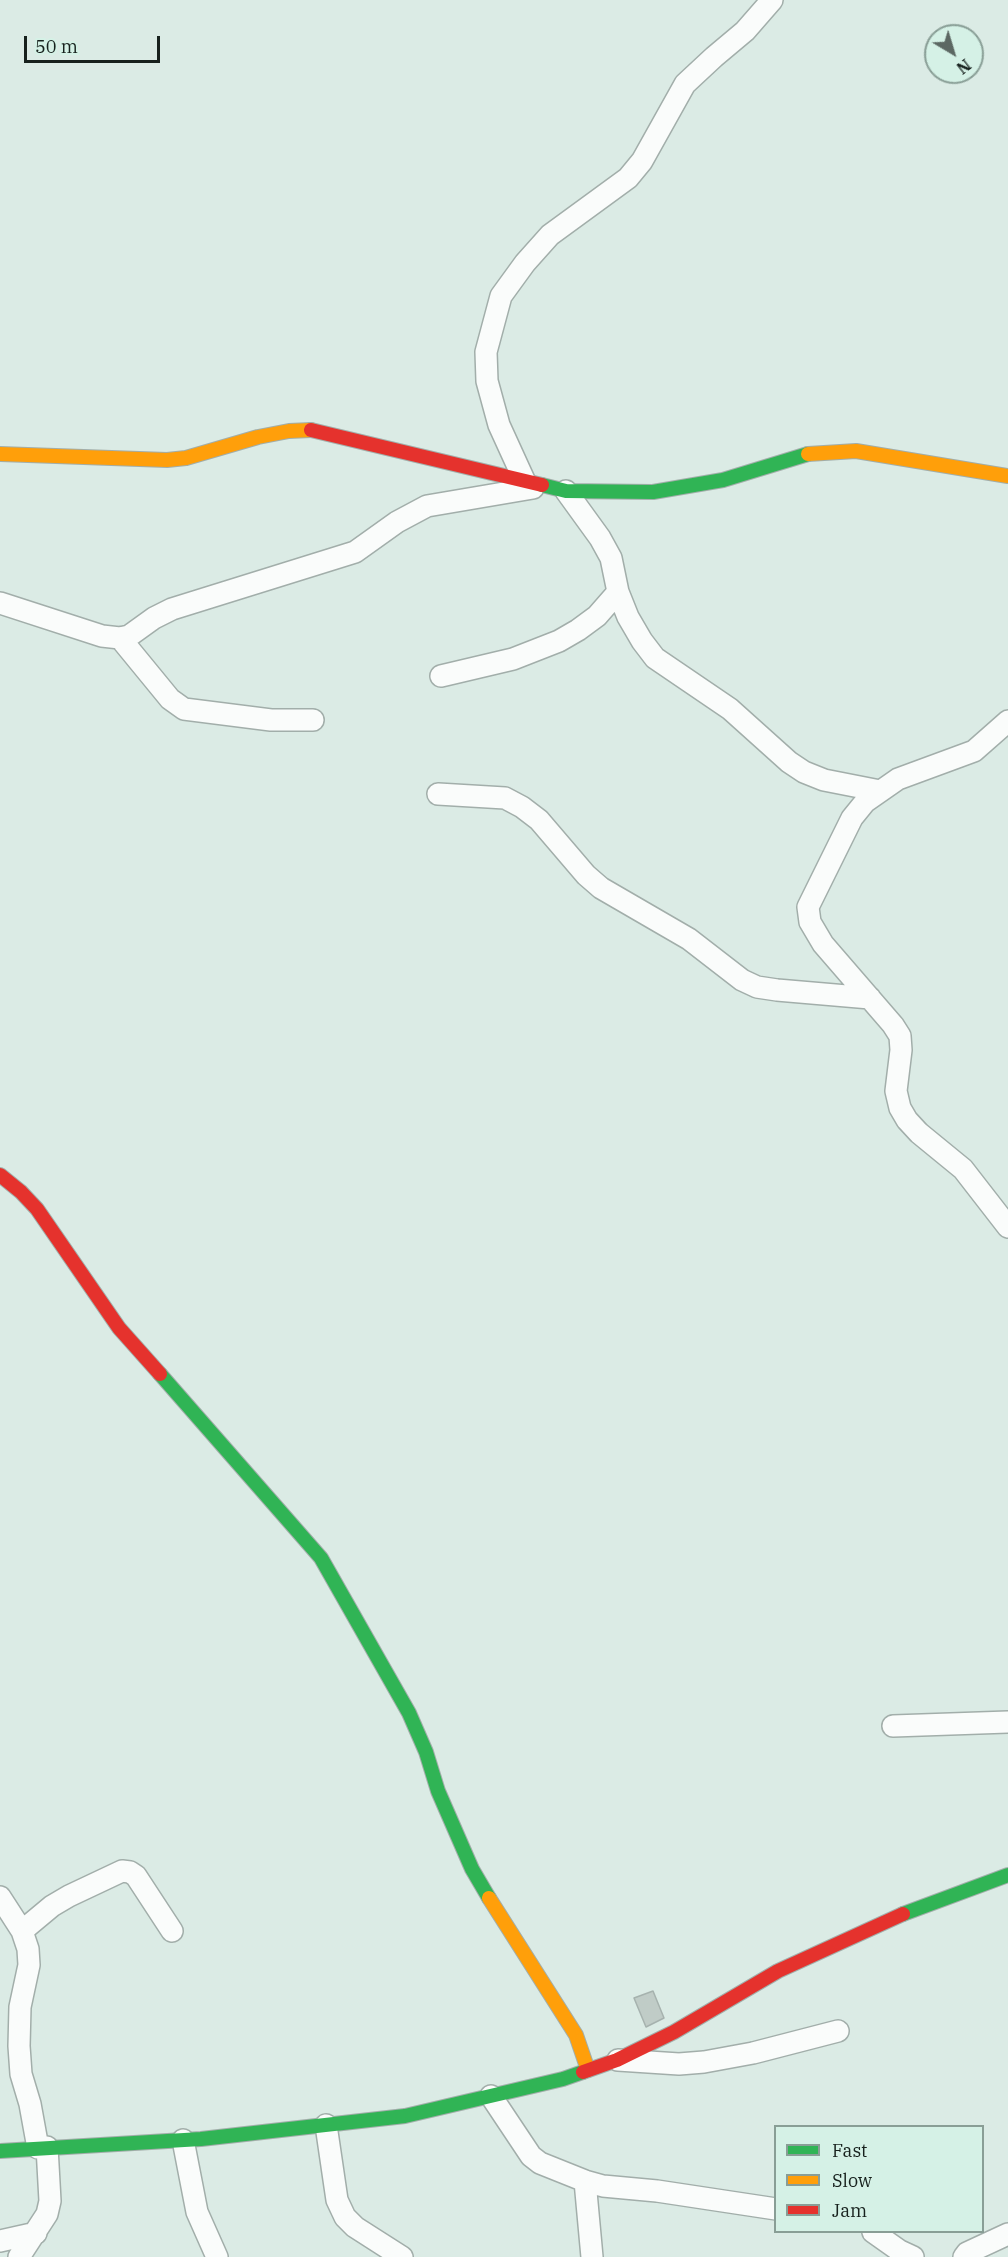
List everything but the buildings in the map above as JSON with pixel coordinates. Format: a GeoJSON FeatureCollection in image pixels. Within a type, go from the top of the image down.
{"type":"FeatureCollection","features":[{"type":"Feature","properties":{"kind":"street"},"geometry":{"type":"LineString","coordinates":[[534,484],[500,425],[488,381],[486,352],[501,296],[525,263],[550,235],[628,178],[642,161],[685,84],[745,31],[772,0]]}},
{"type":"Feature","properties":{"kind":"street"},"geometry":{"type":"LineString","coordinates":[[0,454],[167,460],[186,458],[258,437],[289,431],[316,430],[566,491],[653,492],[723,480],[802,455],[856,451],[1008,476]]}},
{"type":"Feature","properties":{"kind":"street"},"geometry":{"type":"LineString","coordinates":[[0,603],[102,636],[120,638],[136,632],[154,618],[172,609],[355,552],[397,522],[427,506],[534,484]]}},
{"type":"Feature","properties":{"kind":"street"},"geometry":{"type":"LineString","coordinates":[[566,491],[600,538],[610,558],[627,617],[655,658],[730,709],[789,762],[804,772],[824,780],[880,791]]}},
{"type":"Feature","properties":{"kind":"street"},"geometry":{"type":"LineString","coordinates":[[441,676],[513,659],[559,641],[597,616],[618,592]]}},
{"type":"Feature","properties":{"kind":"street"},"geometry":{"type":"LineString","coordinates":[[120,638],[170,699],[184,709],[271,720],[313,720]]}},
{"type":"Feature","properties":{"kind":"street"},"geometry":{"type":"LineString","coordinates":[[1008,721],[974,751],[898,779],[865,802],[852,818],[808,907],[810,922],[823,944],[900,1036],[901,1050],[896,1091],[900,1108],[907,1120],[919,1133],[963,1169],[1008,1227]]}},
{"type":"Feature","properties":{"kind":"street"},"geometry":{"type":"LineString","coordinates":[[438,794],[505,798],[522,807],[539,820],[586,875],[601,888],[671,927],[749,984],[777,990],[870,998]]}},
{"type":"Feature","properties":{"kind":"street"},"geometry":{"type":"LineString","coordinates":[[0,1175],[37,1209],[118,1328],[321,1558],[409,1713],[426,1752],[438,1791],[472,1869],[500,1918],[576,2035],[588,2070]]}},
{"type":"Feature","properties":{"kind":"street"},"geometry":{"type":"LineString","coordinates":[[893,1726],[1008,1722]]}},
{"type":"Feature","properties":{"kind":"street"},"geometry":{"type":"LineString","coordinates":[[22,1931],[51,1906],[122,1871],[136,1876],[172,1931]]}},
{"type":"Feature","properties":{"kind":"street"},"geometry":{"type":"LineString","coordinates":[[0,2151],[183,2140],[405,2116],[563,2079],[617,2060],[674,2032],[778,1971],[921,1906],[1008,1875]]}},
{"type":"Feature","properties":{"kind":"street"},"geometry":{"type":"LineString","coordinates":[[0,1898],[22,1931],[28,1949],[29,1965],[20,2007],[21,2074],[43,2148],[50,2201],[47,2214],[19,2257]]}},
{"type":"Feature","properties":{"kind":"street"},"geometry":{"type":"LineString","coordinates":[[617,2060],[679,2064],[704,2062],[753,2053],[838,2031]]}},
{"type":"Feature","properties":{"kind":"street"},"geometry":{"type":"LineString","coordinates":[[491,2096],[531,2156],[540,2163],[585,2181],[603,2186],[657,2191],[774,2209]]}},
{"type":"Feature","properties":{"kind":"street"},"geometry":{"type":"LineString","coordinates":[[326,2125],[338,2200],[345,2217],[387,2254]]}},
{"type":"Feature","properties":{"kind":"street"},"geometry":{"type":"LineString","coordinates":[[183,2140],[197,2212],[217,2257]]}},
{"type":"Feature","properties":{"kind":"street"},"geometry":{"type":"LineString","coordinates":[[585,2181],[592,2257]]}},
{"type":"Feature","properties":{"kind":"street"},"geometry":{"type":"LineString","coordinates":[[0,2241],[36,2233]]}},
{"type":"Feature","properties":{"kind":"street"},"geometry":{"type":"LineString","coordinates":[[874,2233],[913,2257]]}},
{"type":"Feature","properties":{"kind":"street"},"geometry":{"type":"LineString","coordinates":[[963,2257],[1008,2234]]}},
{"type":"Feature","properties":{"kind":"traffic: fast"},"geometry":{"type":"LineString","coordinates":[[542,485],[566,491],[653,492],[723,480],[808,454]]}},
{"type":"Feature","properties":{"kind":"traffic: fast"},"geometry":{"type":"LineString","coordinates":[[160,1374],[321,1558],[409,1713],[426,1752],[438,1791],[472,1869],[489,1898]]}},
{"type":"Feature","properties":{"kind":"traffic: fast"},"geometry":{"type":"LineString","coordinates":[[903,1914],[1008,1875]]}},
{"type":"Feature","properties":{"kind":"traffic: fast"},"geometry":{"type":"LineString","coordinates":[[0,2151],[201,2139],[405,2116],[563,2079],[583,2072]]}},
{"type":"Feature","properties":{"kind":"traffic: slow"},"geometry":{"type":"LineString","coordinates":[[0,454],[167,460],[186,458],[258,437],[289,431],[311,430]]}},
{"type":"Feature","properties":{"kind":"traffic: slow"},"geometry":{"type":"LineString","coordinates":[[808,454],[856,451],[1008,476]]}},
{"type":"Feature","properties":{"kind":"traffic: slow"},"geometry":{"type":"LineString","coordinates":[[489,1898],[576,2035],[588,2070]]}},
{"type":"Feature","properties":{"kind":"traffic: jam"},"geometry":{"type":"LineString","coordinates":[[311,430],[542,485]]}},
{"type":"Feature","properties":{"kind":"traffic: jam"},"geometry":{"type":"LineString","coordinates":[[0,1175],[37,1209],[119,1328],[160,1374]]}},
{"type":"Feature","properties":{"kind":"traffic: jam"},"geometry":{"type":"LineString","coordinates":[[583,2072],[617,2060],[674,2032],[778,1971],[903,1914]]}}]}
